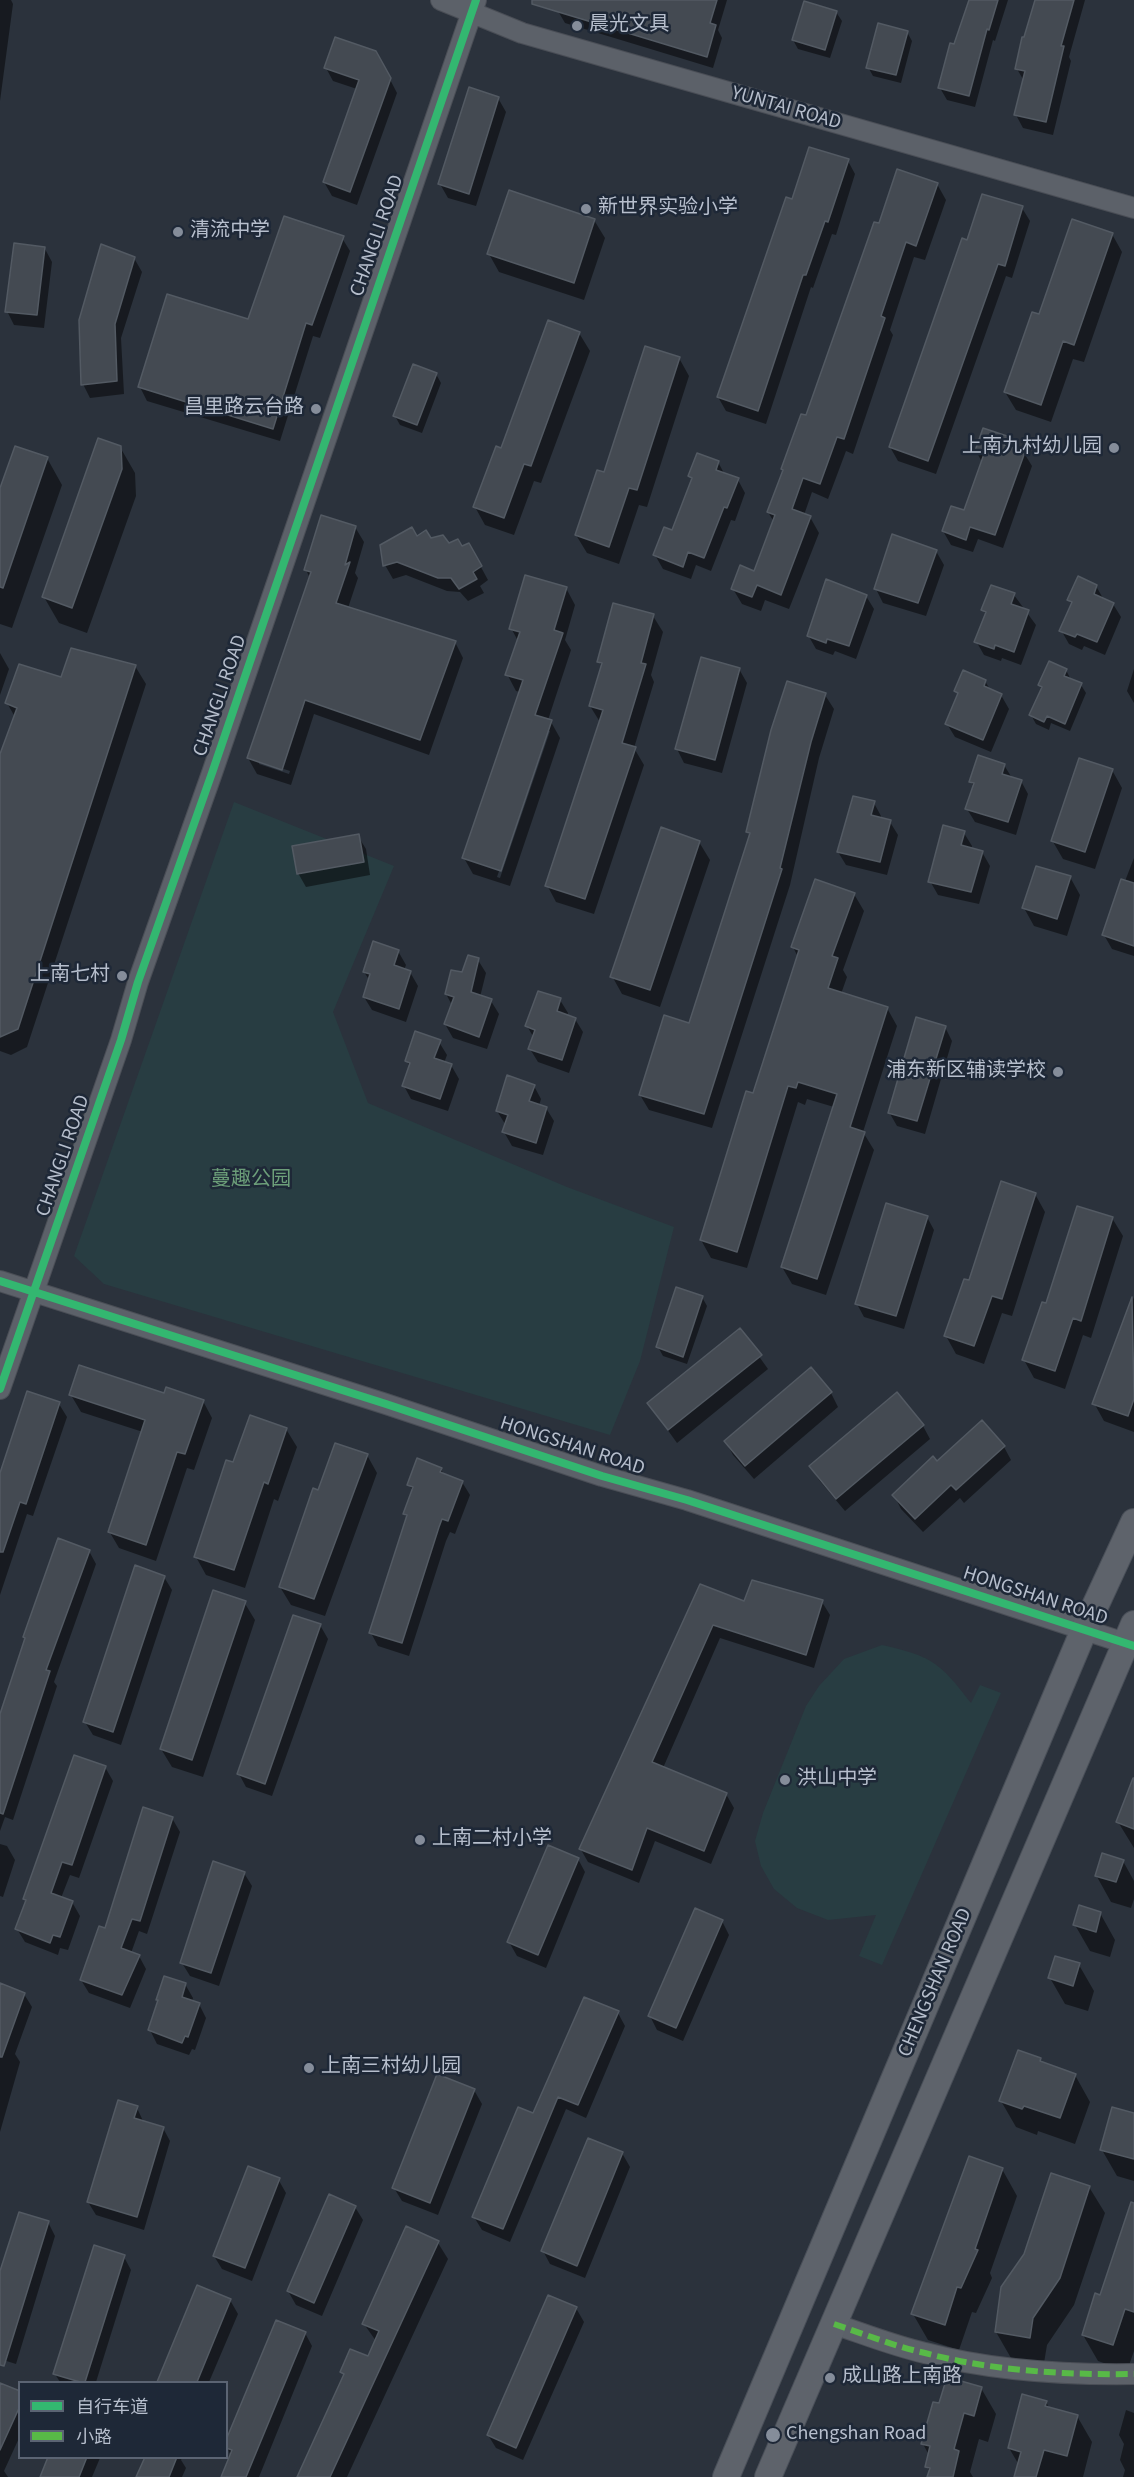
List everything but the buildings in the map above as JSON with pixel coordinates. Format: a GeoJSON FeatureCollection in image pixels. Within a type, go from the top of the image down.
{"type":"FeatureCollection","features":[{"type":"Feature","properties":{"kind":"main road","name":"CHENGSHAN ROAD"},"geometry":{"type":"LineString","coordinates":[[726,2477],[1084,1630],[1134,1522]]}},
{"type":"Feature","properties":{"kind":"main road","name":"CHENGSHAN ROAD"},"geometry":{"type":"LineString","coordinates":[[768,2477],[1131,1638]]}},
{"type":"Feature","properties":{"kind":"street","name":"YUNTAI ROAD"},"geometry":{"type":"LineString","coordinates":[[441,0],[473,6],[522,33],[1134,208]]}},
{"type":"Feature","properties":{"kind":"street","name":"CHANGLI ROAD"},"geometry":{"type":"LineString","coordinates":[[0,1389],[473,6]]}},
{"type":"Feature","properties":{"kind":"street","name":"HONGSHAN ROAD"},"geometry":{"type":"LineString","coordinates":[[0,1281],[386,1404],[602,1476],[687,1500],[1084,1630],[1131,1638]]}},
{"type":"Feature","properties":{"kind":"street"},"geometry":{"type":"LineString","coordinates":[[834,2324],[924,2353],[966,2362],[1071,2375],[1134,2374]]}},
{"type":"Feature","properties":{"kind":"green space","name":"蔓趣公园"},"geometry":{"type":"Polygon","coordinates":[[[234,802],[394,866],[333,1012],[368,1103],[567,1187],[674,1227],[640,1361],[610,1435],[104,1284],[74,1256],[234,802]]]}},
{"type":"Feature","properties":{"kind":"green space"},"geometry":{"type":"Polygon","coordinates":[[[882,1645],[924,1657],[951,1678],[971,1703],[980,1685],[1001,1693],[882,1965],[859,1956],[876,1915],[828,1920],[797,1908],[774,1889],[761,1866],[755,1841],[763,1813],[806,1706],[819,1686],[844,1659],[882,1645]]]}},
{"type":"Feature","properties":{"kind":"marked path"},"geometry":{"type":"LineString","coordinates":[[834,2324],[913,2350],[976,2364],[1055,2373],[1134,2374]]}},
{"type":"Feature","properties":{"kind":"cycle path"},"geometry":{"type":"LineString","coordinates":[[0,1389],[476,0]]}},
{"type":"Feature","properties":{"kind":"cycle path"},"geometry":{"type":"LineString","coordinates":[[0,1281],[386,1404],[602,1476],[687,1500],[1134,1646]]}},
{"type":"Feature","properties":{"kind":"place","name":"晨光文具"},"geometry":{"type":"Point","coordinates":[577,26]}},
{"type":"Feature","properties":{"kind":"place","name":"新世界实验小学"},"geometry":{"type":"Point","coordinates":[586,209]}},
{"type":"Feature","properties":{"kind":"place","name":"清流中学"},"geometry":{"type":"Point","coordinates":[178,232]}},
{"type":"Feature","properties":{"kind":"place","name":"昌里路云台路"},"geometry":{"type":"Point","coordinates":[316,409]}},
{"type":"Feature","properties":{"kind":"place","name":"上南九村幼儿园"},"geometry":{"type":"Point","coordinates":[1114,448]}},
{"type":"Feature","properties":{"kind":"place","name":"上南七村"},"geometry":{"type":"Point","coordinates":[122,976]}},
{"type":"Feature","properties":{"kind":"place","name":"浦东新区辅读学校"},"geometry":{"type":"Point","coordinates":[1058,1072]}},
{"type":"Feature","properties":{"kind":"place","name":"洪山中学"},"geometry":{"type":"Point","coordinates":[785,1780]}},
{"type":"Feature","properties":{"kind":"place","name":"上南二村小学"},"geometry":{"type":"Point","coordinates":[420,1840]}},
{"type":"Feature","properties":{"kind":"place","name":"上南三村幼儿园"},"geometry":{"type":"Point","coordinates":[309,2068]}},
{"type":"Feature","properties":{"kind":"place","name":"成山路上南路"},"geometry":{"type":"Point","coordinates":[830,2378]}},
{"type":"Feature","properties":{"kind":"place","name":"Chengshan Road"},"geometry":{"type":"Point","coordinates":[773,2435]}}]}
